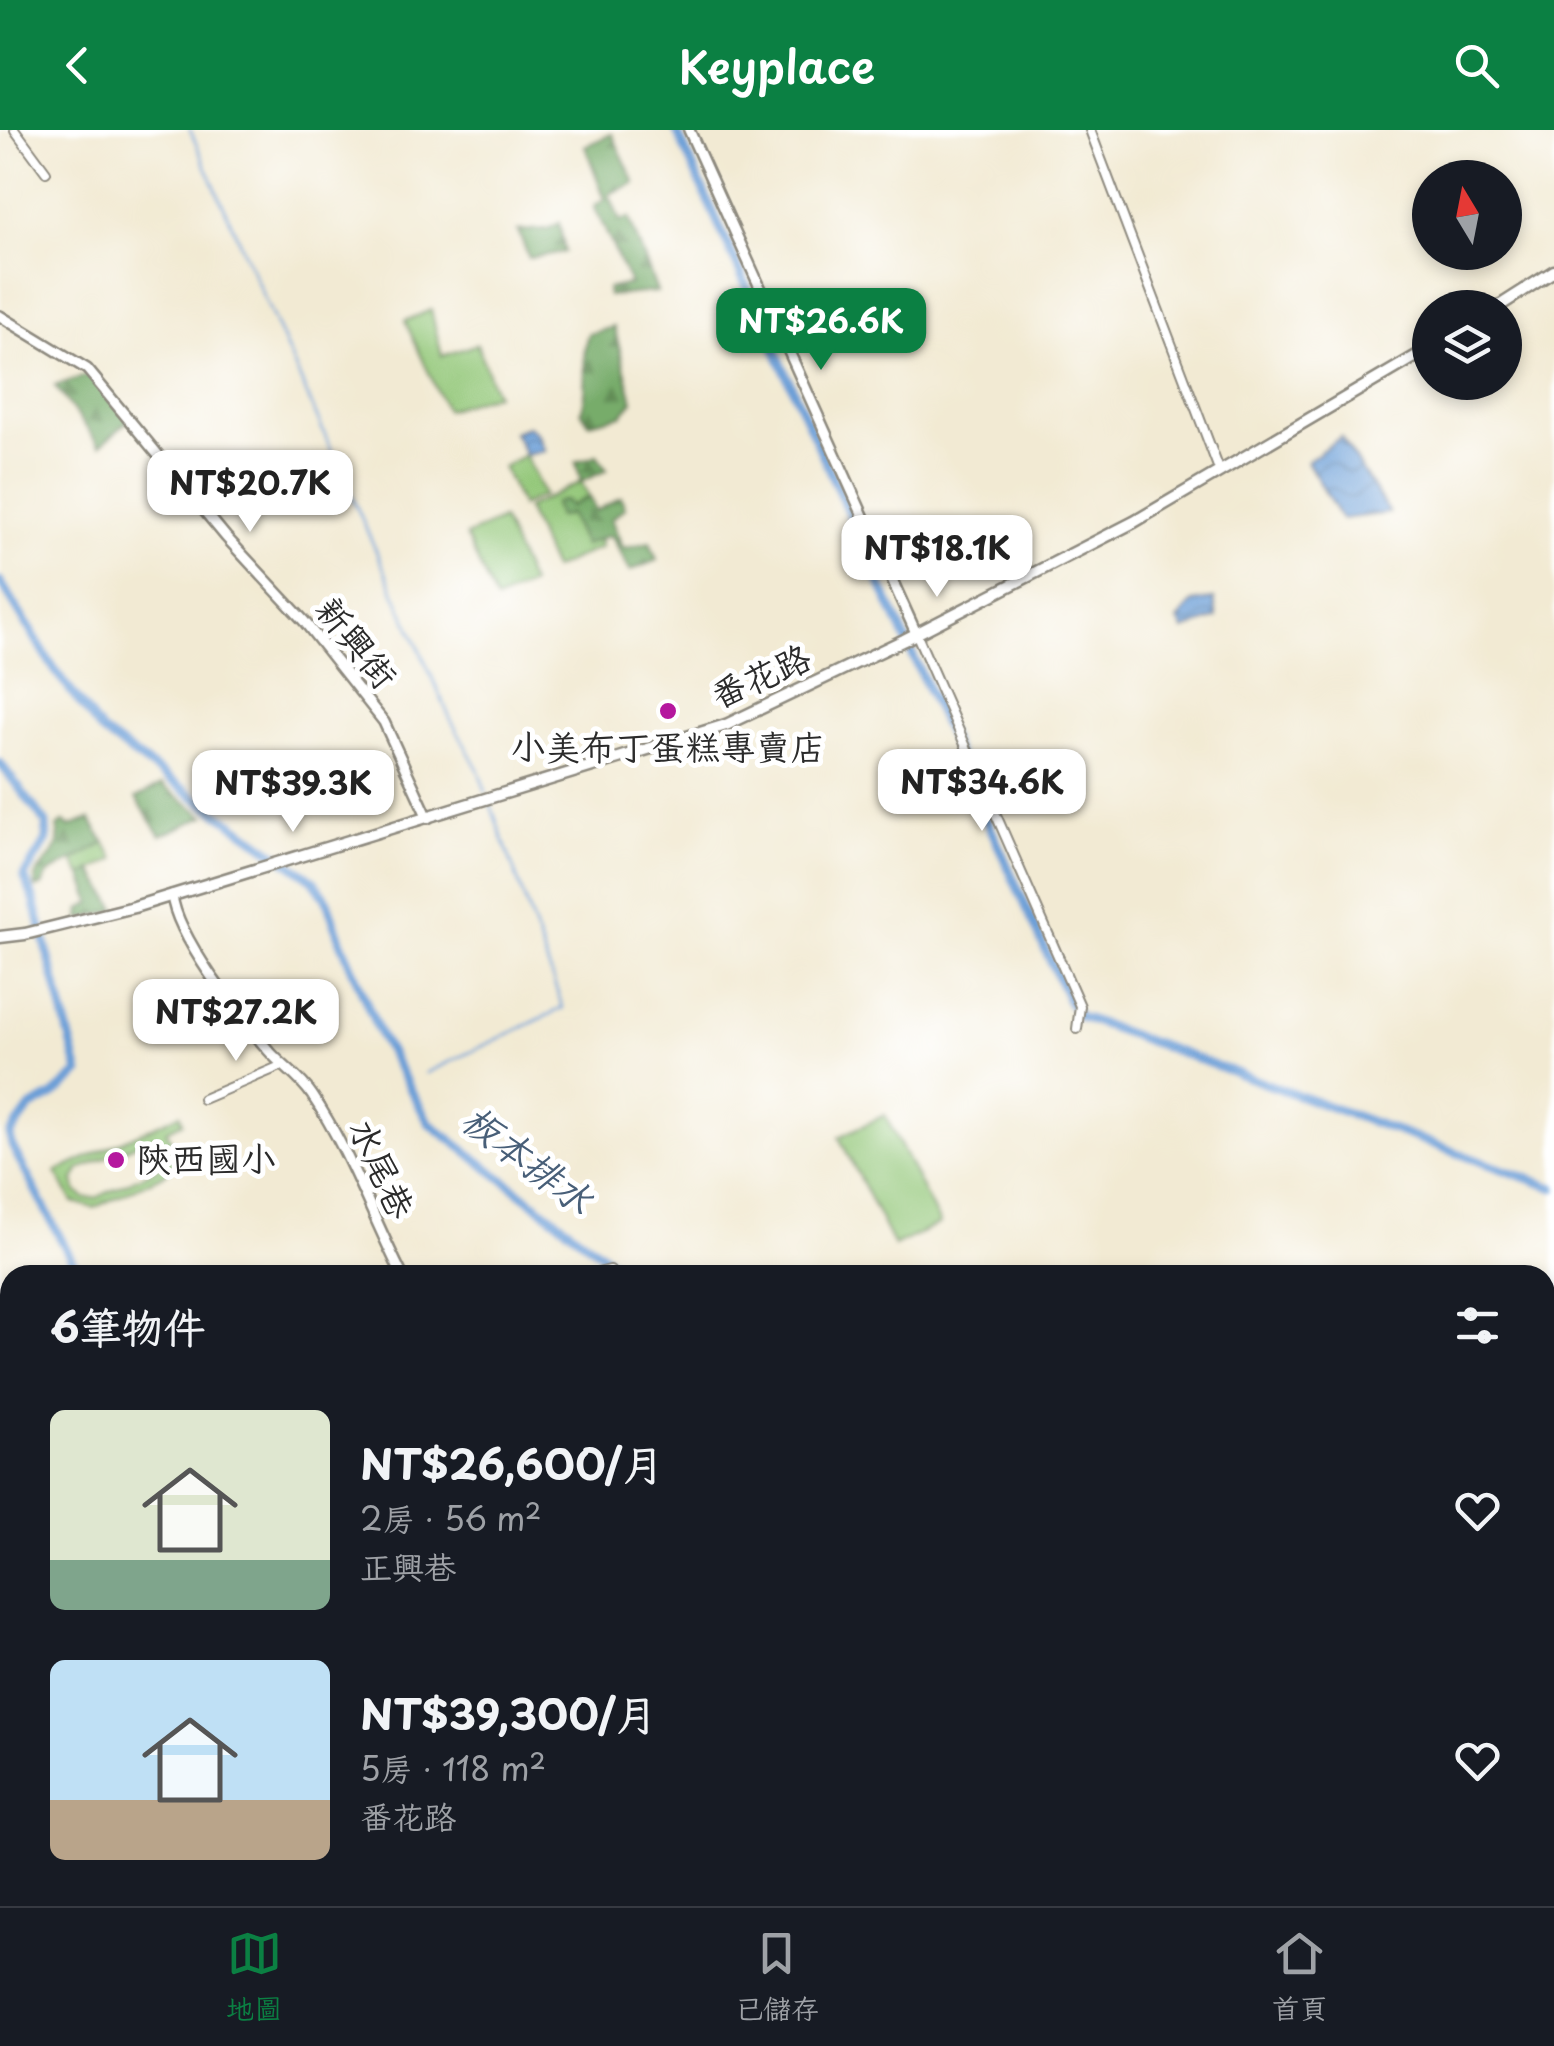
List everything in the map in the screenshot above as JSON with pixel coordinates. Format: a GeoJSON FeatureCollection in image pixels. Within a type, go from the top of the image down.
{"type":"FeatureCollection","features":[{"type":"Feature","properties":{"kind":"main road"},"geometry":{"type":"LineString","coordinates":[[1522,291],[1554,271]]}},
{"type":"Feature","properties":{"kind":"main road","name":"番花路"},"geometry":{"type":"LineString","coordinates":[[0,937],[25,934],[172,894],[726,725],[1118,530],[1412,359]]}},
{"type":"Feature","properties":{"kind":"street"},"geometry":{"type":"LineString","coordinates":[[15,130],[46,172]]}},
{"type":"Feature","properties":{"kind":"street"},"geometry":{"type":"LineString","coordinates":[[689,130],[1080,1006],[1077,1030]]}},
{"type":"Feature","properties":{"kind":"street"},"geometry":{"type":"LineString","coordinates":[[1090,130],[1220,472]]}},
{"type":"Feature","properties":{"kind":"street","name":"新興街"},"geometry":{"type":"LineString","coordinates":[[0,316],[88,370],[226,537],[304,620],[384,722],[428,818]]}},
{"type":"Feature","properties":{"kind":"street","name":"水尾巷"},"geometry":{"type":"LineString","coordinates":[[172,894],[173,911],[216,982],[283,1065],[308,1089],[326,1116],[397,1265]]}},
{"type":"Feature","properties":{"kind":"street"},"geometry":{"type":"LineString","coordinates":[[203,1098],[283,1065]]}},
{"type":"Feature","properties":{"kind":"green space"},"geometry":{"type":"Polygon","coordinates":[[[612,134],[635,183],[609,194],[620,221],[629,218],[657,292],[608,296],[607,289],[630,284],[594,206],[605,199],[585,146],[612,134]]]}},
{"type":"Feature","properties":{"kind":"green space"},"geometry":{"type":"Polygon","coordinates":[[[559,223],[565,252],[529,258],[518,231],[547,229],[559,223]]]}},
{"type":"Feature","properties":{"kind":"green space"},"geometry":{"type":"Polygon","coordinates":[[[431,310],[442,356],[477,344],[496,394],[446,410],[405,321],[431,310]]]}},
{"type":"Feature","properties":{"kind":"green space"},"geometry":{"type":"Polygon","coordinates":[[[614,327],[633,401],[622,415],[589,423],[581,411],[588,334],[614,327]]]}},
{"type":"Feature","properties":{"kind":"green space"},"geometry":{"type":"Polygon","coordinates":[[[93,373],[130,419],[100,446],[55,386],[93,373]]]}},
{"type":"Feature","properties":{"kind":"green space"},"geometry":{"type":"Polygon","coordinates":[[[525,455],[544,495],[521,506],[503,467],[525,455]]]}},
{"type":"Feature","properties":{"kind":"green space"},"geometry":{"type":"Polygon","coordinates":[[[597,455],[607,470],[581,482],[576,462],[597,455]]]}},
{"type":"Feature","properties":{"kind":"green space"},"geometry":{"type":"Polygon","coordinates":[[[581,482],[589,497],[570,506],[569,513],[584,545],[599,539],[601,547],[553,569],[526,508],[581,482]]]}},
{"type":"Feature","properties":{"kind":"green space"},"geometry":{"type":"Polygon","coordinates":[[[589,497],[596,511],[621,497],[625,508],[611,519],[623,548],[650,542],[657,560],[630,571],[610,535],[584,545],[569,514],[558,517],[554,503],[565,500],[570,506],[589,497]]]}},
{"type":"Feature","properties":{"kind":"green space"},"geometry":{"type":"Polygon","coordinates":[[[502,519],[531,584],[496,601],[466,536],[502,519]]]}},
{"type":"Feature","properties":{"kind":"green space"},"geometry":{"type":"Polygon","coordinates":[[[162,785],[205,816],[161,836],[136,798],[162,785]]]}},
{"type":"Feature","properties":{"kind":"green space"},"geometry":{"type":"Polygon","coordinates":[[[90,819],[105,843],[48,874],[43,885],[36,888],[35,877],[58,842],[57,827],[64,822],[69,827],[90,819]]]}},
{"type":"Feature","properties":{"kind":"green space"},"geometry":{"type":"Polygon","coordinates":[[[105,843],[115,859],[82,876],[73,861],[105,843]]]}},
{"type":"Feature","properties":{"kind":"green space"},"geometry":{"type":"Polygon","coordinates":[[[92,870],[117,910],[80,919],[81,909],[92,903],[82,876],[92,870]]]}},
{"type":"Feature","properties":{"kind":"green space"},"geometry":{"type":"Polygon","coordinates":[[[180,1114],[183,1122],[166,1130],[179,1156],[167,1173],[94,1208],[73,1202],[56,1172],[180,1114]],[[155,1136],[80,1169],[74,1180],[76,1191],[85,1198],[96,1198],[164,1165],[169,1158],[169,1145],[155,1136]]]}},
{"type":"Feature","properties":{"kind":"green space"},"geometry":{"type":"Polygon","coordinates":[[[885,1115],[940,1224],[894,1246],[839,1137],[885,1115]]]}},
{"type":"Feature","properties":{"kind":"water"},"geometry":{"type":"Polygon","coordinates":[[[528,426],[537,433],[545,451],[525,455],[514,432],[528,426]]]}},
{"type":"Feature","properties":{"kind":"water"},"geometry":{"type":"Polygon","coordinates":[[[1341,437],[1389,513],[1341,519],[1307,461],[1341,437]]]}},
{"type":"Feature","properties":{"kind":"water"},"geometry":{"type":"Polygon","coordinates":[[[1214,599],[1217,618],[1184,630],[1178,620],[1193,602],[1214,599]]]}},
{"type":"Feature","properties":{"kind":"waterway"},"geometry":{"type":"LineString","coordinates":[[190,130],[486,792]]}},
{"type":"Feature","properties":{"kind":"waterway"},"geometry":{"type":"LineString","coordinates":[[676,130],[1068,1000],[1079,1016],[1554,1188]]}},
{"type":"Feature","properties":{"kind":"waterway","name":"板本排水"},"geometry":{"type":"LineString","coordinates":[[0,581],[54,669],[102,732],[313,880],[326,898],[380,1035],[429,1123],[616,1265]]}},
{"type":"Feature","properties":{"kind":"waterway"},"geometry":{"type":"LineString","coordinates":[[0,763],[46,823],[47,840],[24,876],[34,900],[79,1073],[54,1095],[30,1108],[10,1135],[12,1146],[76,1265]]}},
{"type":"Feature","properties":{"kind":"waterway"},"geometry":{"type":"LineString","coordinates":[[426,1073],[563,1008],[489,800]]}},
{"type":"Feature","properties":{"kind":"place","name":"小美布丁蛋糕專賣店"},"geometry":{"type":"Point","coordinates":[668,711]}},
{"type":"Feature","properties":{"kind":"place","name":"陝西國小"},"geometry":{"type":"Point","coordinates":[116,1160]}}]}
